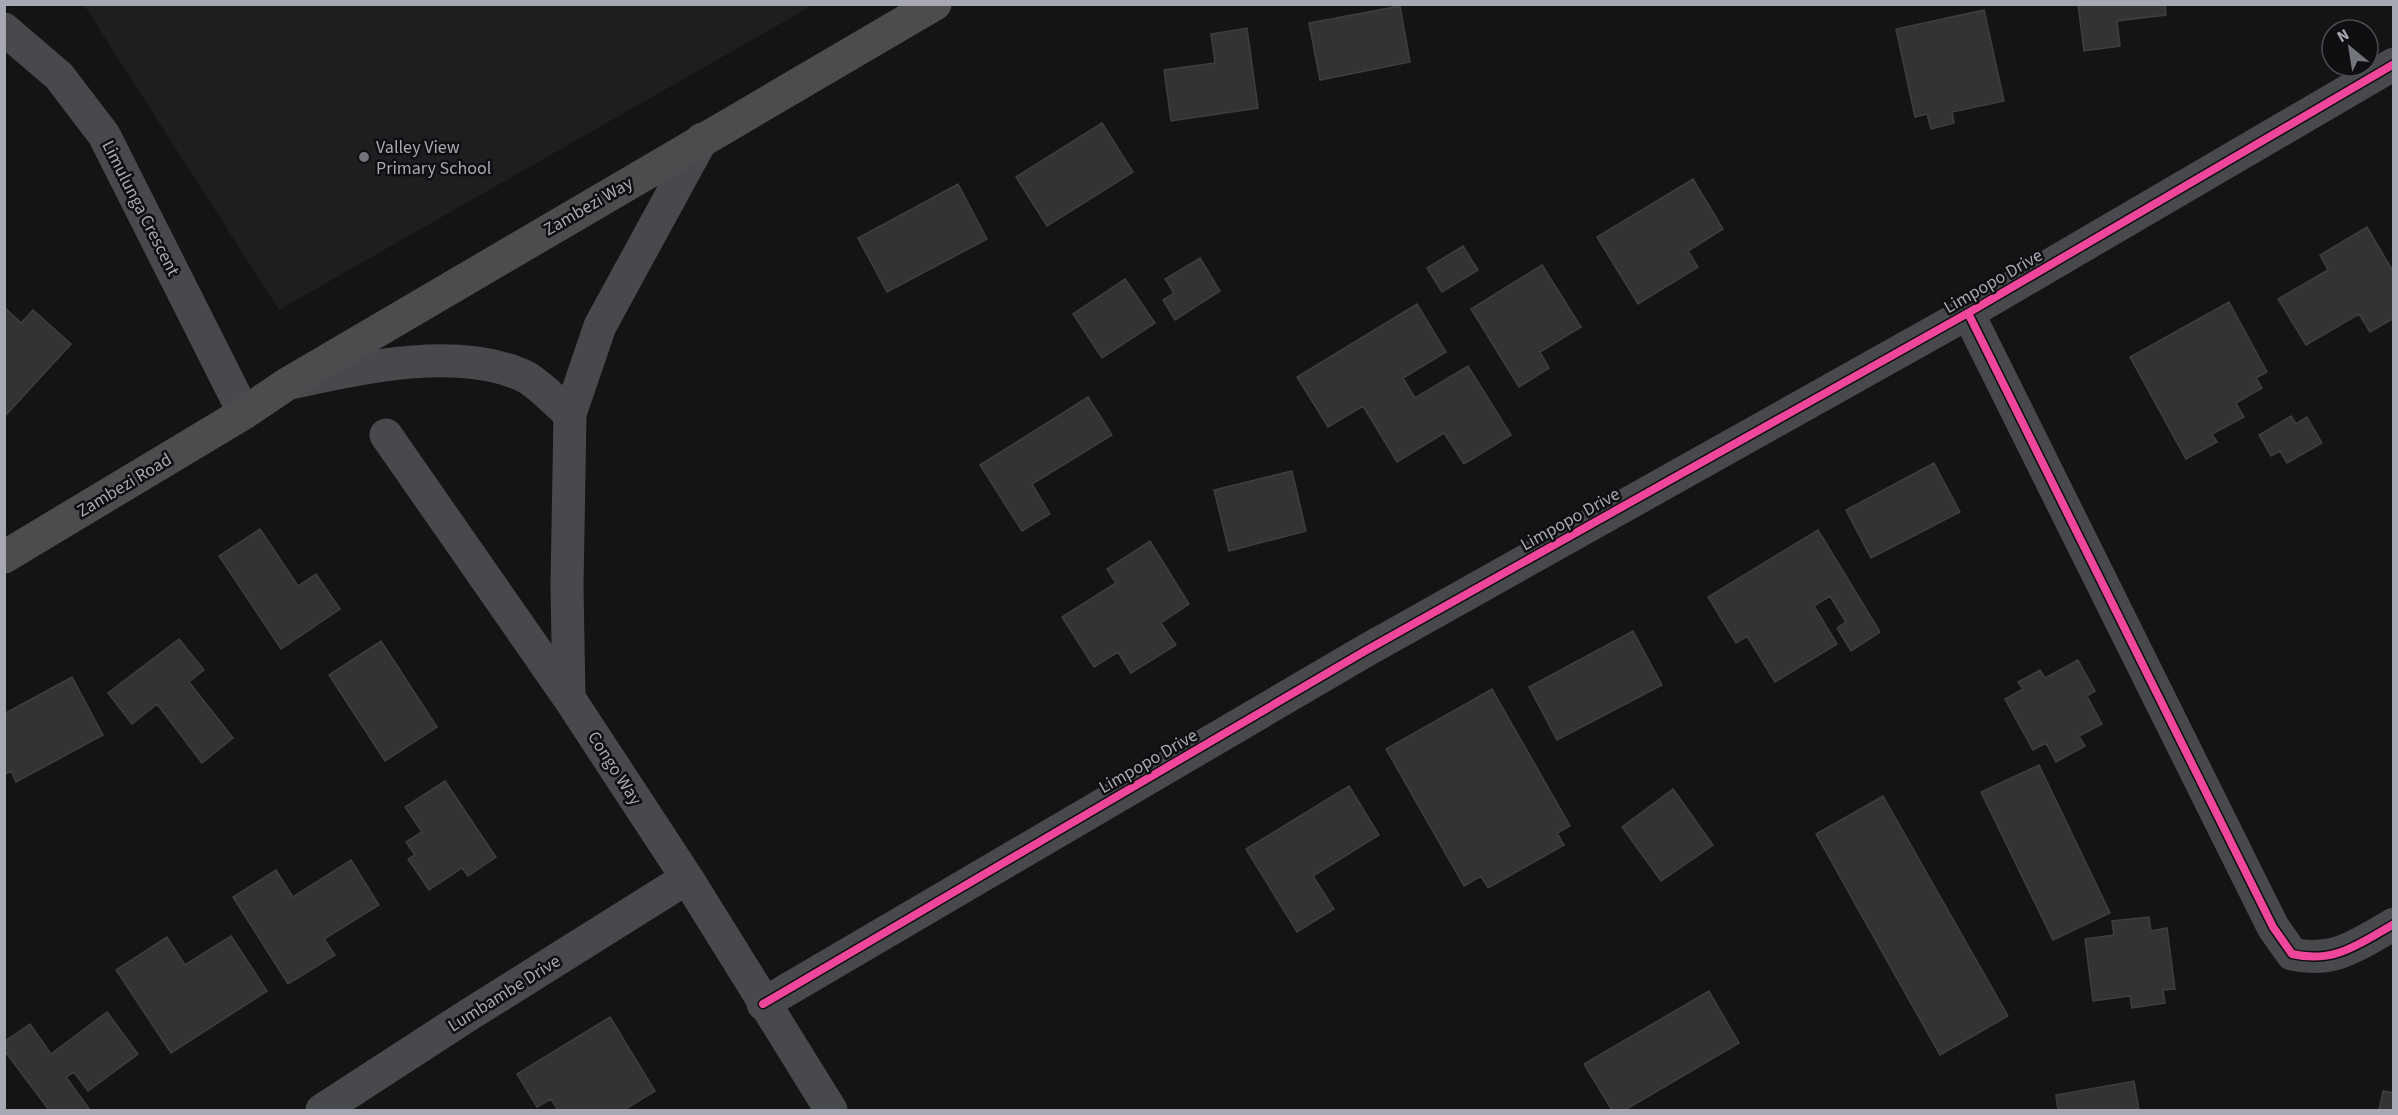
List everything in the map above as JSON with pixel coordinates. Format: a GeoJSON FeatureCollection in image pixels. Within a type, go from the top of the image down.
{"type":"FeatureCollection","features":[{"type":"Feature","properties":{"kind":"main road","name":"Zambezi Way"},"geometry":{"type":"LineString","coordinates":[[244,413],[287,384],[935,4]]}},
{"type":"Feature","properties":{"kind":"main road","name":"Zambezi Road"},"geometry":{"type":"LineString","coordinates":[[4,557],[244,413]]}},
{"type":"Feature","properties":{"kind":"street","name":"Limulunga Crescent"},"geometry":{"type":"LineString","coordinates":[[4,29],[60,76],[104,135],[244,413]]}},
{"type":"Feature","properties":{"kind":"street","name":"Limpopo Drive"},"geometry":{"type":"LineString","coordinates":[[763,1004],[1365,651],[1968,314],[2394,64]]}},
{"type":"Feature","properties":{"kind":"street"},"geometry":{"type":"LineString","coordinates":[[569,699],[567,587],[570,414],[600,326],[702,139]]}},
{"type":"Feature","properties":{"kind":"street"},"geometry":{"type":"LineString","coordinates":[[1968,314],[2273,927],[2292,954],[2313,959],[2342,953],[2394,924]]}},
{"type":"Feature","properties":{"kind":"street"},"geometry":{"type":"LineString","coordinates":[[287,384],[352,370],[412,361],[482,364],[525,377],[570,414]]}},
{"type":"Feature","properties":{"kind":"street","name":"Congo Way"},"geometry":{"type":"LineString","coordinates":[[386,435],[569,699],[687,878],[763,1004],[831,1110]]}},
{"type":"Feature","properties":{"kind":"street","name":"Lumbambe Drive"},"geometry":{"type":"LineString","coordinates":[[322,1110],[687,878]]}},
{"type":"Feature","properties":{"kind":"shaded area","name":"Valley View Primary School"},"geometry":{"type":"Polygon","coordinates":[[[84,5],[813,5],[279,310],[84,5]]]}},
{"type":"Feature","properties":{"kind":"building"},"geometry":{"type":"Polygon","coordinates":[[[2078,4],[2165,4],[2166,15],[2117,21],[2120,46],[2084,51],[2078,4]]]}},
{"type":"Feature","properties":{"kind":"building"},"geometry":{"type":"Polygon","coordinates":[[[1400,6],[1410,62],[1320,80],[1309,23],[1400,6]]]}},
{"type":"Feature","properties":{"kind":"building"},"geometry":{"type":"Polygon","coordinates":[[[1984,10],[2004,101],[1952,112],[1954,123],[1931,129],[1927,114],[1915,117],[1896,29],[1984,10]]]}},
{"type":"Feature","properties":{"kind":"building"},"geometry":{"type":"Polygon","coordinates":[[[1247,28],[1258,108],[1171,121],[1164,70],[1215,63],[1211,34],[1247,28]]]}},
{"type":"Feature","properties":{"kind":"building"},"geometry":{"type":"Polygon","coordinates":[[[1102,123],[1133,172],[1047,226],[1016,177],[1102,123]]]}},
{"type":"Feature","properties":{"kind":"building"},"geometry":{"type":"Polygon","coordinates":[[[1693,179],[1723,229],[1688,251],[1698,267],[1638,304],[1597,237],[1693,179]]]}},
{"type":"Feature","properties":{"kind":"building"},"geometry":{"type":"Polygon","coordinates":[[[958,184],[987,239],[887,292],[858,238],[958,184]]]}},
{"type":"Feature","properties":{"kind":"building"},"geometry":{"type":"Polygon","coordinates":[[[2367,227],[2394,273],[2394,318],[2370,332],[2359,314],[2306,345],[2278,299],[2328,270],[2320,255],[2367,227]]]}},
{"type":"Feature","properties":{"kind":"building"},"geometry":{"type":"Polygon","coordinates":[[[1463,246],[1478,270],[1442,292],[1427,268],[1463,246]]]}},
{"type":"Feature","properties":{"kind":"building"},"geometry":{"type":"Polygon","coordinates":[[[1200,258],[1220,291],[1175,320],[1163,300],[1174,293],[1165,279],[1200,258]]]}},
{"type":"Feature","properties":{"kind":"building"},"geometry":{"type":"Polygon","coordinates":[[[1542,265],[1581,327],[1540,352],[1549,368],[1519,387],[1471,309],[1542,265]]]}},
{"type":"Feature","properties":{"kind":"building"},"geometry":{"type":"Polygon","coordinates":[[[1125,279],[1155,323],[1102,358],[1073,314],[1125,279]]]}},
{"type":"Feature","properties":{"kind":"building"},"geometry":{"type":"Polygon","coordinates":[[[2229,302],[2267,372],[2256,378],[2262,388],[2236,403],[2244,417],[2212,434],[2217,442],[2186,459],[2130,357],[2229,302]]]}},
{"type":"Feature","properties":{"kind":"building"},"geometry":{"type":"Polygon","coordinates":[[[1417,304],[1446,352],[1403,378],[1415,398],[1468,366],[1511,435],[1464,464],[1444,433],[1397,462],[1363,406],[1328,427],[1297,377],[1417,304]]]}},
{"type":"Feature","properties":{"kind":"building"},"geometry":{"type":"Polygon","coordinates":[[[4,307],[21,323],[33,310],[71,344],[4,417],[4,307]]]}},
{"type":"Feature","properties":{"kind":"building"},"geometry":{"type":"Polygon","coordinates":[[[1088,397],[1112,435],[1032,484],[1050,514],[1022,531],[980,465],[1088,397]]]}},
{"type":"Feature","properties":{"kind":"building"},"geometry":{"type":"Polygon","coordinates":[[[2291,416],[2296,424],[2307,417],[2322,443],[2287,463],[2280,451],[2271,456],[2259,435],[2291,416]]]}},
{"type":"Feature","properties":{"kind":"building"},"geometry":{"type":"Polygon","coordinates":[[[1934,463],[1960,512],[1871,558],[1846,510],[1934,463]]]}},
{"type":"Feature","properties":{"kind":"building"},"geometry":{"type":"Polygon","coordinates":[[[1292,471],[1306,531],[1229,551],[1214,490],[1292,471]]]}},
{"type":"Feature","properties":{"kind":"building"},"geometry":{"type":"Polygon","coordinates":[[[260,529],[298,586],[316,574],[340,609],[281,649],[219,556],[260,529]]]}},
{"type":"Feature","properties":{"kind":"building"},"geometry":{"type":"Polygon","coordinates":[[[1818,530],[1880,632],[1851,651],[1837,628],[1846,622],[1830,596],[1814,606],[1837,644],[1775,682],[1747,636],[1736,643],[1708,597],[1818,530]]]}},
{"type":"Feature","properties":{"kind":"building"},"geometry":{"type":"Polygon","coordinates":[[[1150,541],[1189,604],[1161,623],[1176,645],[1131,673],[1118,652],[1094,667],[1062,617],[1116,583],[1107,569],[1150,541]]]}},
{"type":"Feature","properties":{"kind":"building"},"geometry":{"type":"Polygon","coordinates":[[[1633,631],[1662,685],[1557,740],[1529,687],[1633,631]]]}},
{"type":"Feature","properties":{"kind":"building"},"geometry":{"type":"Polygon","coordinates":[[[179,639],[204,670],[189,682],[233,738],[202,763],[157,704],[132,724],[108,693],[179,639]]]}},
{"type":"Feature","properties":{"kind":"building"},"geometry":{"type":"Polygon","coordinates":[[[381,641],[437,727],[385,761],[329,675],[381,641]]]}},
{"type":"Feature","properties":{"kind":"building"},"geometry":{"type":"Polygon","coordinates":[[[2078,660],[2095,691],[2087,696],[2102,724],[2079,736],[2085,746],[2056,762],[2046,743],[2033,750],[2005,699],[2023,689],[2018,682],[2040,670],[2045,678],[2078,660]]]}},
{"type":"Feature","properties":{"kind":"building"},"geometry":{"type":"Polygon","coordinates":[[[72,677],[103,735],[16,782],[11,771],[4,775],[4,714],[72,677]]]}},
{"type":"Feature","properties":{"kind":"building"},"geometry":{"type":"Polygon","coordinates":[[[1492,689],[1570,826],[1557,833],[1564,845],[1488,888],[1481,876],[1464,886],[1386,749],[1492,689]]]}},
{"type":"Feature","properties":{"kind":"building"},"geometry":{"type":"Polygon","coordinates":[[[2039,765],[2110,913],[2053,940],[1981,792],[2039,765]]]}},
{"type":"Feature","properties":{"kind":"building"},"geometry":{"type":"Polygon","coordinates":[[[445,781],[496,857],[468,876],[462,868],[429,890],[408,859],[415,855],[406,842],[422,832],[405,807],[445,781]]]}},
{"type":"Feature","properties":{"kind":"building"},"geometry":{"type":"Polygon","coordinates":[[[1349,786],[1379,835],[1313,876],[1334,909],[1297,932],[1246,849],[1349,786]]]}},
{"type":"Feature","properties":{"kind":"building"},"geometry":{"type":"Polygon","coordinates":[[[1673,789],[1713,845],[1661,881],[1622,827],[1673,789]]]}},
{"type":"Feature","properties":{"kind":"building"},"geometry":{"type":"Polygon","coordinates":[[[1883,796],[2008,1016],[1940,1055],[1816,834],[1883,796]]]}},
{"type":"Feature","properties":{"kind":"building"},"geometry":{"type":"Polygon","coordinates":[[[351,860],[379,905],[324,939],[335,955],[288,984],[233,897],[276,870],[293,897],[351,860]]]}},
{"type":"Feature","properties":{"kind":"building"},"geometry":{"type":"Polygon","coordinates":[[[2149,917],[2151,931],[2167,928],[2175,989],[2163,990],[2165,1003],[2132,1008],[2130,996],[2093,1001],[2085,939],[2114,935],[2112,921],[2149,917]]]}},
{"type":"Feature","properties":{"kind":"building"},"geometry":{"type":"Polygon","coordinates":[[[231,936],[267,991],[171,1053],[116,970],[167,937],[185,965],[231,936]]]}},
{"type":"Feature","properties":{"kind":"building"},"geometry":{"type":"Polygon","coordinates":[[[1709,991],[1739,1043],[1625,1110],[1612,1110],[1584,1064],[1709,991]]]}},
{"type":"Feature","properties":{"kind":"building"},"geometry":{"type":"Polygon","coordinates":[[[107,1012],[138,1054],[88,1091],[74,1072],[66,1077],[90,1110],[49,1110],[4,1050],[4,1042],[30,1024],[51,1054],[107,1012]]]}},
{"type":"Feature","properties":{"kind":"building"},"geometry":{"type":"Polygon","coordinates":[[[610,1017],[655,1091],[624,1110],[558,1110],[551,1099],[537,1107],[517,1074],[610,1017]]]}},
{"type":"Feature","properties":{"kind":"building"},"geometry":{"type":"Polygon","coordinates":[[[2134,1081],[2139,1110],[2058,1110],[2056,1095],[2134,1081]]]}},
{"type":"Feature","properties":{"kind":"building"},"geometry":{"type":"Polygon","coordinates":[[[2383,1091],[2394,1093],[2394,1110],[2379,1110],[2383,1091]]]}},
{"type":"Feature","properties":{"kind":"cycle path"},"geometry":{"type":"LineString","coordinates":[[763,1004],[1365,651],[1968,313],[2394,64]]}},
{"type":"Feature","properties":{"kind":"cycle path"},"geometry":{"type":"LineString","coordinates":[[1968,313],[2273,927],[2292,954],[2321,956],[2346,950],[2394,924]]}},
{"type":"Feature","properties":{"kind":"place","name":"Valley View Primary School"},"geometry":{"type":"Point","coordinates":[364,157]}}]}
